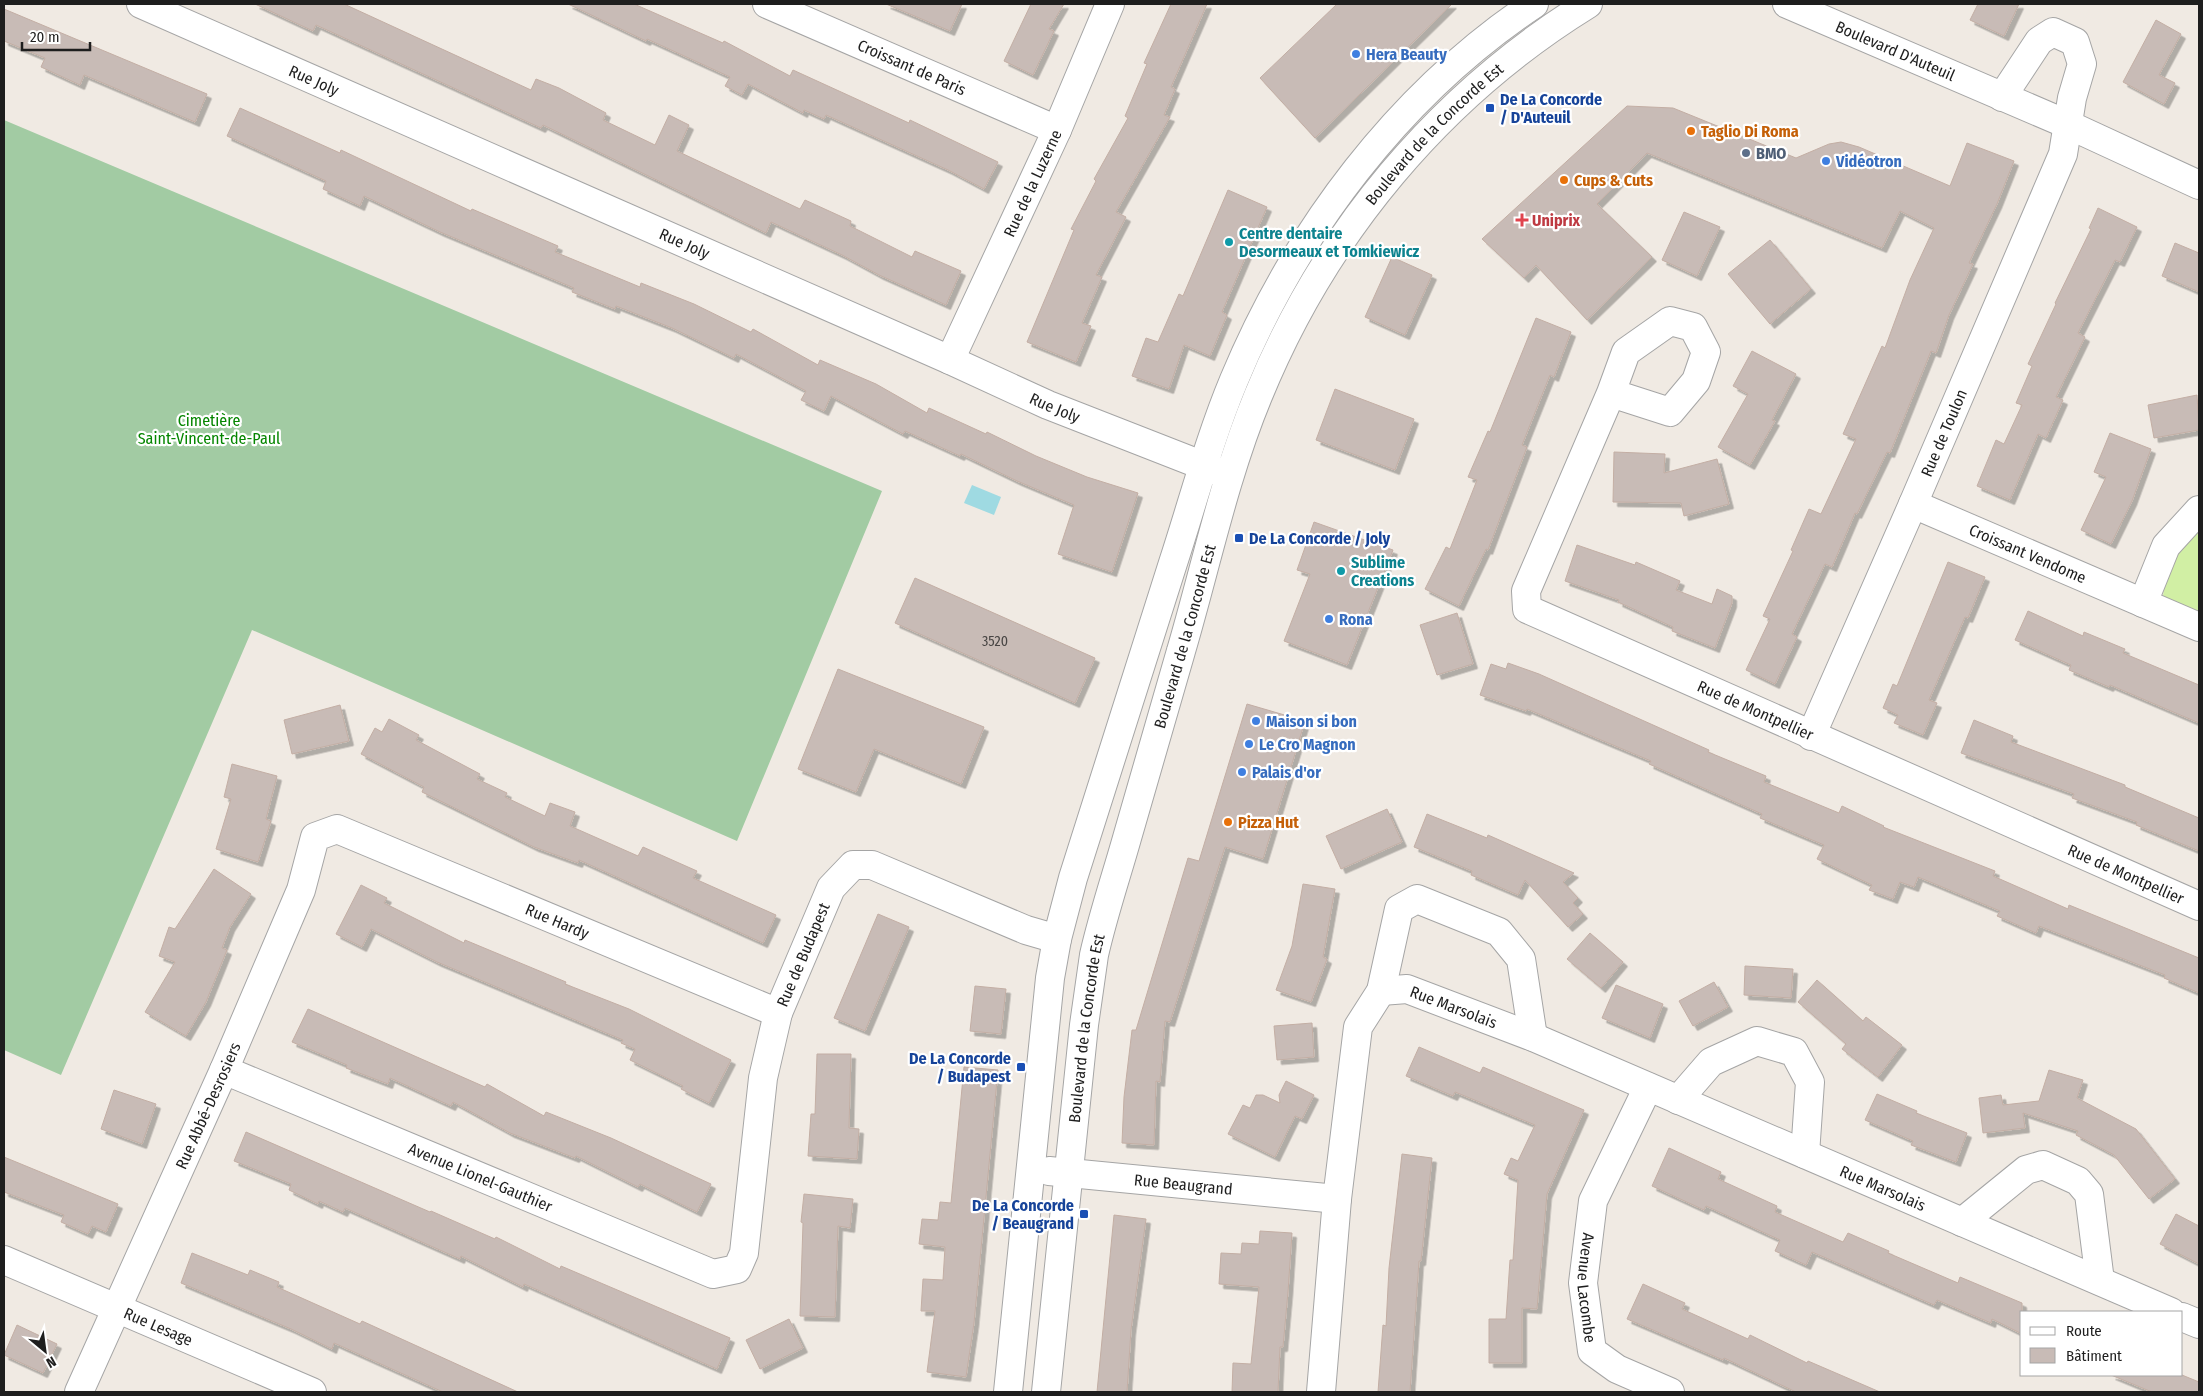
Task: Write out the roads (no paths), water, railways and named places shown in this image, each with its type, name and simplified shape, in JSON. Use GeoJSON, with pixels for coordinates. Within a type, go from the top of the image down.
{"type":"FeatureCollection","features":[{"type":"Feature","properties":{"kind":"street","name":"Rue Joly"},"geometry":{"type":"LineString","coordinates":[[141,4],[950,360],[1048,405],[1231,476]]}},
{"type":"Feature","properties":{"kind":"street","name":"Croissant de Paris"},"geometry":{"type":"LineString","coordinates":[[767,4],[1057,130]]}},
{"type":"Feature","properties":{"kind":"street","name":"Rue de la Luzerne"},"geometry":{"type":"LineString","coordinates":[[950,360],[1057,130],[1110,4]]}},
{"type":"Feature","properties":{"kind":"street","name":"Boulevard de la Concorde Est"},"geometry":{"type":"LineString","coordinates":[[1008,1392],[1050,978],[1056,939],[1073,878],[1221,412],[1249,346],[1286,273],[1314,227],[1359,166],[1412,107],[1462,60],[1506,14],[1534,4]]}},
{"type":"Feature","properties":{"kind":"street","name":"Boulevard de la Concorde Est"},"geometry":{"type":"LineString","coordinates":[[1046,1392],[1087,998],[1096,946],[1231,476],[1252,412],[1274,359],[1317,278],[1367,203],[1416,146],[1471,91],[1523,47],[1588,4]]}},
{"type":"Feature","properties":{"kind":"street","name":"Boulevard D'Auteuil"},"geometry":{"type":"LineString","coordinates":[[1787,4],[1820,11],[2002,97],[2069,125],[2199,185]]}},
{"type":"Feature","properties":{"kind":"street"},"geometry":{"type":"LineString","coordinates":[[2002,97],[2039,41],[2053,32],[2075,42],[2082,64],[2072,98],[2069,125]]}},
{"type":"Feature","properties":{"kind":"street","name":"Rue de Toulon"},"geometry":{"type":"LineString","coordinates":[[1811,736],[1913,504],[2062,154],[2069,125]]}},
{"type":"Feature","properties":{"kind":"street","name":"Rue de Montpellier"},"geometry":{"type":"LineString","coordinates":[[1611,393],[1526,591],[1527,609],[2199,906]]}},
{"type":"Feature","properties":{"kind":"street","name":"Croissant Vendome"},"geometry":{"type":"LineString","coordinates":[[1913,504],[2199,627]]}},
{"type":"Feature","properties":{"kind":"street"},"geometry":{"type":"LineString","coordinates":[[2143,603],[2166,546],[2199,510]]}},
{"type":"Feature","properties":{"kind":"street","name":"Rue Hardy"},"geometry":{"type":"LineString","coordinates":[[337,829],[778,1013]]}},
{"type":"Feature","properties":{"kind":"street","name":"Rue Abbé-Desrosiers"},"geometry":{"type":"LineString","coordinates":[[79,1392],[115,1308],[224,1070],[301,890],[315,837],[337,829]]}},
{"type":"Feature","properties":{"kind":"street","name":"Rue de Budapest"},"geometry":{"type":"LineString","coordinates":[[737,1269],[744,1253],[763,1078],[778,1013],[831,888],[853,865],[872,864],[1026,930],[1056,939]]}},
{"type":"Feature","properties":{"kind":"street"},"geometry":{"type":"LineString","coordinates":[[1321,1392],[1337,1199],[1358,1027],[1381,991],[1399,909],[1417,899],[1499,932],[1521,959],[1533,1037]]}},
{"type":"Feature","properties":{"kind":"street","name":"Rue Marsolais"},"geometry":{"type":"LineString","coordinates":[[1381,991],[1407,989],[1533,1037],[2169,1311]]}},
{"type":"Feature","properties":{"kind":"street"},"geometry":{"type":"LineString","coordinates":[[1678,1100],[1710,1062],[1757,1041],[1794,1052],[1810,1082],[1805,1154]]}},
{"type":"Feature","properties":{"kind":"street","name":"Avenue Lionel-Gauthier"},"geometry":{"type":"LineString","coordinates":[[224,1070],[713,1274],[737,1269]]}},
{"type":"Feature","properties":{"kind":"street","name":"Avenue Lacombe"},"geometry":{"type":"LineString","coordinates":[[1648,1087],[1593,1201],[1583,1283],[1592,1351],[1617,1369],[1670,1392]]}},
{"type":"Feature","properties":{"kind":"street"},"geometry":{"type":"LineString","coordinates":[[1962,1222],[2026,1170],[2043,1165],[2078,1181],[2089,1194],[2100,1282]]}},
{"type":"Feature","properties":{"kind":"street","name":"Rue Beaugrand"},"geometry":{"type":"LineString","coordinates":[[1031,1169],[1337,1199]]}},
{"type":"Feature","properties":{"kind":"street","name":"Rue Lesage"},"geometry":{"type":"LineString","coordinates":[[4,1260],[312,1392]]}},
{"type":"Feature","properties":{"kind":"street"},"geometry":{"type":"LineString","coordinates":[[2183,1317],[2199,1324]]}},
{"type":"Feature","properties":{"kind":"water"},"geometry":{"type":"Polygon","coordinates":[[[972,485],[1001,497],[994,515],[964,503],[972,485]]]}},
{"type":"Feature","properties":{"kind":"place","name":"Hera Beauty"},"geometry":{"type":"Point","coordinates":[1356,54]}},
{"type":"Feature","properties":{"kind":"place","name":"De La Concorde / D'Auteuil"},"geometry":{"type":"Point","coordinates":[1490,108]}},
{"type":"Feature","properties":{"kind":"place","name":"Taglio Di Roma"},"geometry":{"type":"Point","coordinates":[1691,131]}},
{"type":"Feature","properties":{"kind":"place","name":"BMO"},"geometry":{"type":"Point","coordinates":[1746,153]}},
{"type":"Feature","properties":{"kind":"place","name":"Vidéotron"},"geometry":{"type":"Point","coordinates":[1826,161]}},
{"type":"Feature","properties":{"kind":"place","name":"Cups & Cuts"},"geometry":{"type":"Point","coordinates":[1564,180]}},
{"type":"Feature","properties":{"kind":"place","name":"Uniprix"},"geometry":{"type":"Point","coordinates":[1522,220]}},
{"type":"Feature","properties":{"kind":"place","name":"Centre dentaire Desormeaux et Tomkiewicz"},"geometry":{"type":"Point","coordinates":[1229,242]}},
{"type":"Feature","properties":{"kind":"place","name":"De La Concorde / Joly"},"geometry":{"type":"Point","coordinates":[1239,538]}},
{"type":"Feature","properties":{"kind":"place","name":"Sublime Creations"},"geometry":{"type":"Point","coordinates":[1341,571]}},
{"type":"Feature","properties":{"kind":"place","name":"Rona"},"geometry":{"type":"Point","coordinates":[1329,619]}},
{"type":"Feature","properties":{"kind":"place","name":"Maison si bon"},"geometry":{"type":"Point","coordinates":[1256,721]}},
{"type":"Feature","properties":{"kind":"place","name":"Le Cro Magnon"},"geometry":{"type":"Point","coordinates":[1249,744]}},
{"type":"Feature","properties":{"kind":"place","name":"Palais d'or"},"geometry":{"type":"Point","coordinates":[1242,772]}},
{"type":"Feature","properties":{"kind":"place","name":"Pizza Hut"},"geometry":{"type":"Point","coordinates":[1228,822]}},
{"type":"Feature","properties":{"kind":"place","name":"De La Concorde / Budapest"},"geometry":{"type":"Point","coordinates":[1021,1067]}},
{"type":"Feature","properties":{"kind":"place","name":"De La Concorde / Beaugrand"},"geometry":{"type":"Point","coordinates":[1084,1214]}},
{"type":"Feature","properties":{"kind":"park label","name":"Cimetière Saint-Vincent-de-Paul"},"geometry":{"type":"Point","coordinates":[209,429]}}]}
